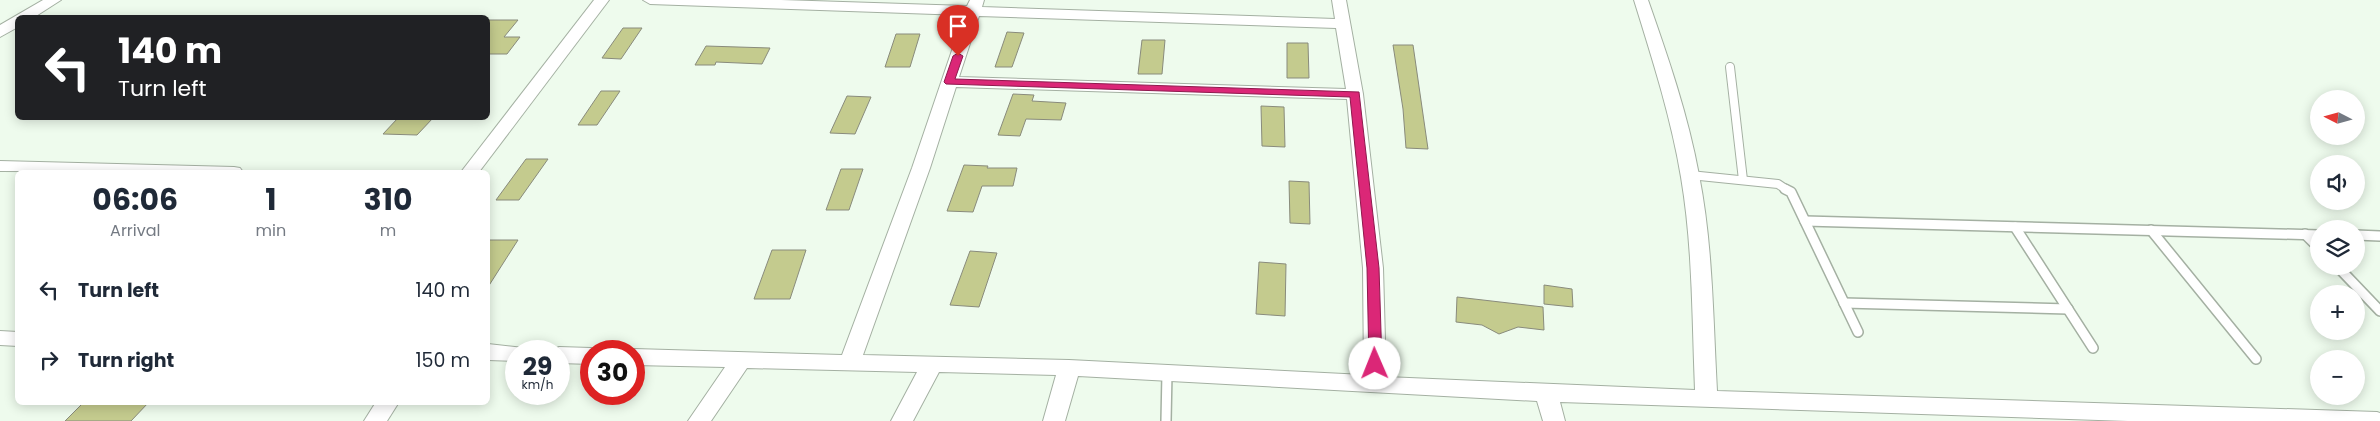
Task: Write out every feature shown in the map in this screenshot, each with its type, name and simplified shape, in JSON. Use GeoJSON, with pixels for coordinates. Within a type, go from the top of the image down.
{"type":"FeatureCollection","features":[{"type":"Feature","properties":{"kind":"street"},"geometry":{"type":"LineString","coordinates":[[26,15],[54,0]]}},
{"type":"Feature","properties":{"kind":"street"},"geometry":{"type":"LineString","coordinates":[[472,170],[602,0]]}},
{"type":"Feature","properties":{"kind":"street"},"geometry":{"type":"LineString","coordinates":[[650,0],[976,5],[1343,24]]}},
{"type":"Feature","properties":{"kind":"street"},"geometry":{"type":"LineString","coordinates":[[1340,0],[1355,94],[1373,268],[1375,384]]}},
{"type":"Feature","properties":{"kind":"street"},"geometry":{"type":"LineString","coordinates":[[1641,0],[1663,67],[1690,175],[1698,235],[1706,398]]}},
{"type":"Feature","properties":{"kind":"street"},"geometry":{"type":"LineString","coordinates":[[849,364],[921,168],[976,5]]}},
{"type":"Feature","properties":{"kind":"street"},"geometry":{"type":"LineString","coordinates":[[0,32],[15,22]]}},
{"type":"Feature","properties":{"kind":"street"},"geometry":{"type":"LineString","coordinates":[[949,82],[1355,94]]}},
{"type":"Feature","properties":{"kind":"street"},"geometry":{"type":"LineString","coordinates":[[0,166],[156,170]]}},
{"type":"Feature","properties":{"kind":"street"},"geometry":{"type":"LineString","coordinates":[[0,338],[15,339]]}},
{"type":"Feature","properties":{"kind":"street"},"geometry":{"type":"LineString","coordinates":[[490,352],[505,353]]}},
{"type":"Feature","properties":{"kind":"street"},"geometry":{"type":"LineString","coordinates":[[645,357],[849,364],[1069,368],[1546,393],[1706,398],[2067,416],[2377,421]]}},
{"type":"Feature","properties":{"kind":"street"},"geometry":{"type":"LineString","coordinates":[[699,421],[742,360]]}},
{"type":"Feature","properties":{"kind":"street"},"geometry":{"type":"LineString","coordinates":[[902,421],[932,365]]}},
{"type":"Feature","properties":{"kind":"street"},"geometry":{"type":"LineString","coordinates":[[1054,421],[1069,368]]}},
{"type":"Feature","properties":{"kind":"street"},"geometry":{"type":"LineString","coordinates":[[1546,393],[1554,421]]}},
{"type":"Feature","properties":{"kind":"street"},"geometry":{"type":"LineString","coordinates":[[374,421],[386,405]]}},
{"type":"Feature","properties":{"kind":"lane"},"geometry":{"type":"LineString","coordinates":[[1730,67],[1744,180]]}},
{"type":"Feature","properties":{"kind":"lane"},"geometry":{"type":"LineString","coordinates":[[1690,175],[1778,184],[1791,192],[1858,332]]}},
{"type":"Feature","properties":{"kind":"lane"},"geometry":{"type":"LineString","coordinates":[[1805,221],[2310,234]]}},
{"type":"Feature","properties":{"kind":"lane"},"geometry":{"type":"LineString","coordinates":[[2014,227],[2093,348]]}},
{"type":"Feature","properties":{"kind":"lane"},"geometry":{"type":"LineString","coordinates":[[2151,230],[2256,359]]}},
{"type":"Feature","properties":{"kind":"lane"},"geometry":{"type":"LineString","coordinates":[[2305,234],[2310,239]]}},
{"type":"Feature","properties":{"kind":"lane"},"geometry":{"type":"LineString","coordinates":[[2365,236],[2380,236]]}},
{"type":"Feature","properties":{"kind":"lane"},"geometry":{"type":"LineString","coordinates":[[2345,275],[2380,311]]}},
{"type":"Feature","properties":{"kind":"lane"},"geometry":{"type":"LineString","coordinates":[[1844,303],[2068,309]]}},
{"type":"Feature","properties":{"kind":"lane"},"geometry":{"type":"LineString","coordinates":[[1166,421],[1167,373]]}},
{"type":"Feature","properties":{"kind":"building"},"geometry":{"type":"Polygon","coordinates":[[[490,20],[518,20],[504,37],[520,37],[507,54],[490,54],[490,20]]]}},
{"type":"Feature","properties":{"kind":"building"},"geometry":{"type":"Polygon","coordinates":[[[623,28],[642,28],[621,59],[602,58],[623,28]]]}},
{"type":"Feature","properties":{"kind":"building"},"geometry":{"type":"Polygon","coordinates":[[[1007,32],[1024,33],[1012,67],[995,67],[1007,32]]]}},
{"type":"Feature","properties":{"kind":"building"},"geometry":{"type":"Polygon","coordinates":[[[896,34],[920,34],[910,67],[885,67],[896,34]]]}},
{"type":"Feature","properties":{"kind":"building"},"geometry":{"type":"Polygon","coordinates":[[[1142,40],[1165,40],[1162,74],[1138,74],[1142,40]]]}},
{"type":"Feature","properties":{"kind":"building"},"geometry":{"type":"Polygon","coordinates":[[[1287,43],[1308,43],[1309,78],[1287,78],[1287,43]]]}},
{"type":"Feature","properties":{"kind":"building"},"geometry":{"type":"Polygon","coordinates":[[[1393,45],[1413,45],[1428,149],[1406,148],[1403,109],[1393,45]]]}},
{"type":"Feature","properties":{"kind":"building"},"geometry":{"type":"Polygon","coordinates":[[[706,46],[770,48],[762,64],[716,62],[715,65],[695,65],[706,46]]]}},
{"type":"Feature","properties":{"kind":"building"},"geometry":{"type":"Polygon","coordinates":[[[601,91],[620,91],[597,125],[578,125],[601,91]]]}},
{"type":"Feature","properties":{"kind":"building"},"geometry":{"type":"Polygon","coordinates":[[[1013,94],[1034,95],[1032,101],[1066,103],[1061,120],[1026,119],[1020,136],[998,135],[1013,94]]]}},
{"type":"Feature","properties":{"kind":"building"},"geometry":{"type":"Polygon","coordinates":[[[847,96],[871,97],[855,134],[830,133],[847,96]]]}},
{"type":"Feature","properties":{"kind":"building"},"geometry":{"type":"Polygon","coordinates":[[[1261,106],[1284,107],[1285,147],[1262,146],[1261,106]]]}},
{"type":"Feature","properties":{"kind":"building"},"geometry":{"type":"Polygon","coordinates":[[[396,120],[431,120],[417,135],[383,134],[396,120]]]}},
{"type":"Feature","properties":{"kind":"building"},"geometry":{"type":"Polygon","coordinates":[[[526,159],[548,159],[519,200],[496,200],[526,159]]]}},
{"type":"Feature","properties":{"kind":"building"},"geometry":{"type":"Polygon","coordinates":[[[964,165],[988,166],[987,168],[1017,168],[1013,186],[982,186],[973,212],[947,211],[964,165]]]}},
{"type":"Feature","properties":{"kind":"building"},"geometry":{"type":"Polygon","coordinates":[[[841,169],[863,169],[849,210],[826,210],[841,169]]]}},
{"type":"Feature","properties":{"kind":"building"},"geometry":{"type":"Polygon","coordinates":[[[1289,181],[1309,182],[1310,224],[1290,223],[1289,181]]]}},
{"type":"Feature","properties":{"kind":"building"},"geometry":{"type":"Polygon","coordinates":[[[490,240],[518,240],[490,284],[490,240]]]}},
{"type":"Feature","properties":{"kind":"building"},"geometry":{"type":"Polygon","coordinates":[[[772,250],[806,250],[790,299],[754,299],[772,250]]]}},
{"type":"Feature","properties":{"kind":"building"},"geometry":{"type":"Polygon","coordinates":[[[970,251],[997,253],[979,307],[950,305],[970,251]]]}},
{"type":"Feature","properties":{"kind":"building"},"geometry":{"type":"Polygon","coordinates":[[[1259,262],[1286,264],[1285,316],[1256,314],[1259,262]]]}},
{"type":"Feature","properties":{"kind":"building"},"geometry":{"type":"Polygon","coordinates":[[[1544,285],[1572,289],[1573,307],[1544,304],[1544,285]]]}},
{"type":"Feature","properties":{"kind":"building"},"geometry":{"type":"Polygon","coordinates":[[[1457,297],[1543,307],[1544,330],[1518,327],[1499,334],[1482,325],[1456,322],[1457,297]]]}},
{"type":"Feature","properties":{"kind":"building"},"geometry":{"type":"Polygon","coordinates":[[[81,405],[146,405],[131,421],[65,421],[81,405]]]}},
{"type":"Feature","properties":{"kind":"route"},"geometry":{"type":"LineString","coordinates":[[958,56],[949,82],[1355,94],[1373,268],[1375,364]]}}]}
